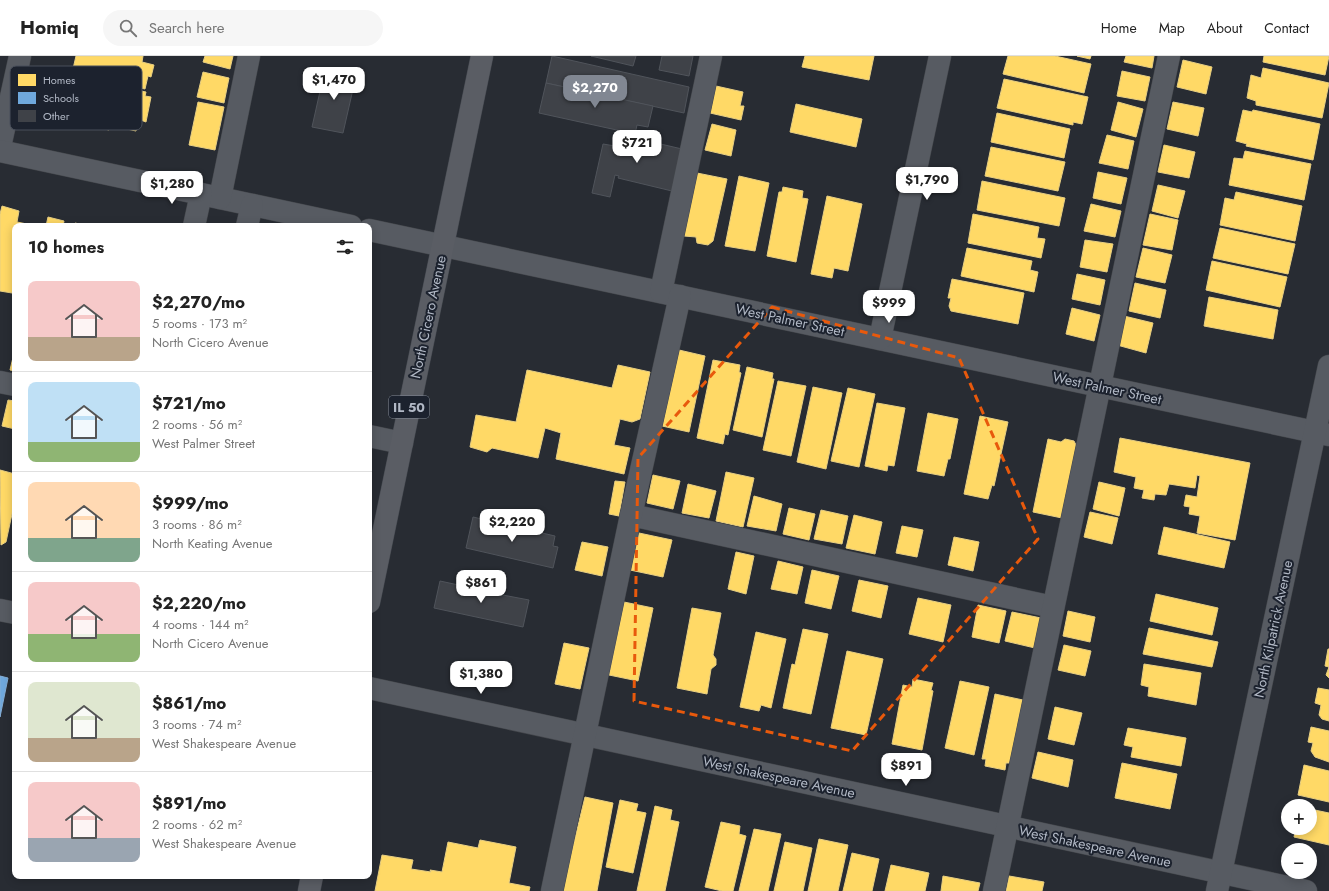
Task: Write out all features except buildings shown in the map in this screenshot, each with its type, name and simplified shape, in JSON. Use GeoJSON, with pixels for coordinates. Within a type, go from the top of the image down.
{"type":"FeatureCollection","features":[{"type":"Feature","properties":{"kind":"main road","name":"North Cicero Avenue"},"geometry":{"type":"LineString","coordinates":[[372,588],[482,56]]}},
{"type":"Feature","properties":{"kind":"main road"},"geometry":{"type":"LineString","coordinates":[[309,891],[311,879]]}},
{"type":"Feature","properties":{"kind":"street"},"geometry":{"type":"LineString","coordinates":[[18,66],[20,56]]}},
{"type":"Feature","properties":{"kind":"street"},"geometry":{"type":"LineString","coordinates":[[196,223],[211,196],[248,56]]}},
{"type":"Feature","properties":{"kind":"street"},"geometry":{"type":"LineString","coordinates":[[552,891],[631,515],[711,56]]}},
{"type":"Feature","properties":{"kind":"street"},"geometry":{"type":"LineString","coordinates":[[880,339],[940,56]]}},
{"type":"Feature","properties":{"kind":"street"},"geometry":{"type":"LineString","coordinates":[[994,891],[1169,56]]}},
{"type":"Feature","properties":{"kind":"street"},"geometry":{"type":"LineString","coordinates":[[0,147],[10,102]]}},
{"type":"Feature","properties":{"kind":"street"},"geometry":{"type":"LineString","coordinates":[[0,151],[337,223]]}},
{"type":"Feature","properties":{"kind":"street"},"geometry":{"type":"LineString","coordinates":[[248,223],[252,205]]}},
{"type":"Feature","properties":{"kind":"street","name":"West Palmer Street"},"geometry":{"type":"LineString","coordinates":[[372,231],[1322,434]]}},
{"type":"Feature","properties":{"kind":"street","name":"North Kilpatrick Avenue"},"geometry":{"type":"LineString","coordinates":[[1218,882],[1322,434],[1329,366]]}},
{"type":"Feature","properties":{"kind":"street"},"geometry":{"type":"LineString","coordinates":[[0,382],[12,384]]}},
{"type":"Feature","properties":{"kind":"street"},"geometry":{"type":"LineString","coordinates":[[372,437],[402,443]]}},
{"type":"Feature","properties":{"kind":"street"},"geometry":{"type":"LineString","coordinates":[[631,515],[1054,606]]}},
{"type":"Feature","properties":{"kind":"street"},"geometry":{"type":"LineString","coordinates":[[0,610],[12,612]]}},
{"type":"Feature","properties":{"kind":"street","name":"West Shakespeare Avenue"},"geometry":{"type":"LineString","coordinates":[[372,689],[1007,826],[1218,882],[1306,891]]}},
{"type":"Feature","properties":{"kind":"highlighted area"},"geometry":{"type":"Polygon","coordinates":[[[772,307],[959,358],[1038,539],[852,751],[634,701],[638,458],[772,307]]]}}]}
